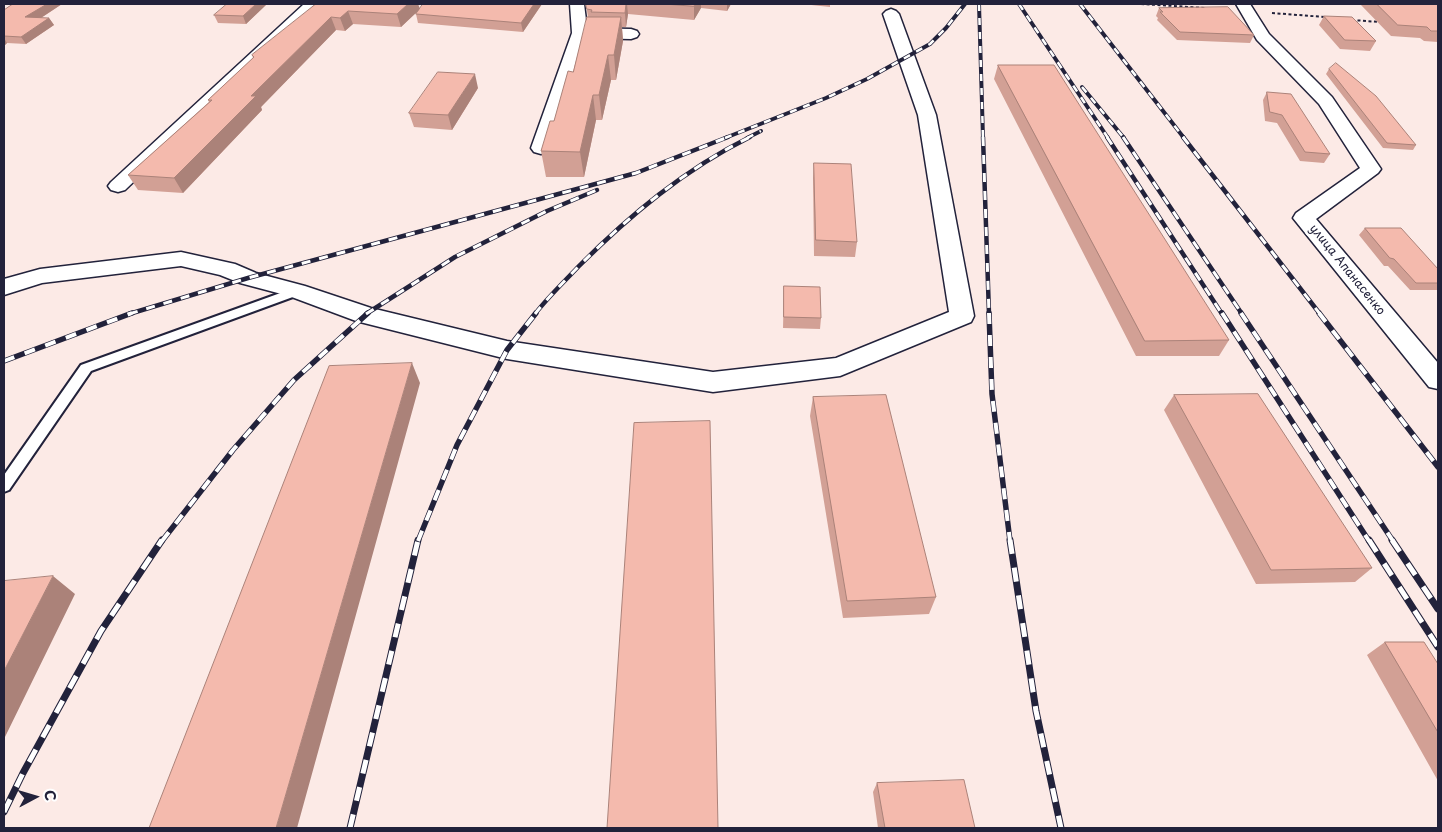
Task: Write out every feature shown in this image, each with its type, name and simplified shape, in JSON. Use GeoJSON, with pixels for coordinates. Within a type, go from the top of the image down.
{"type":"FeatureCollection","features":[{"type":"Feature","properties":{"kind":"street"},"geometry":{"type":"LineString","coordinates":[[118,186],[312,4]]}},
{"type":"Feature","properties":{"kind":"street"},"geometry":{"type":"LineString","coordinates":[[541,148],[580,33],[577,4]]}},
{"type":"Feature","properties":{"kind":"street","name":"улица Апанасенко"},"geometry":{"type":"LineString","coordinates":[[1245,7],[1263,37],[1326,101],[1371,168],[1304,218],[1438,380]]}},
{"type":"Feature","properties":{"kind":"street"},"geometry":{"type":"LineString","coordinates":[[4,287],[40,276],[181,259],[227,269],[248,278],[296,291],[364,315],[507,350],[713,382],[840,367],[962,316],[927,114],[891,14]]}},
{"type":"Feature","properties":{"kind":"street"},"geometry":{"type":"LineString","coordinates":[[580,33],[632,34]]}},
{"type":"Feature","properties":{"kind":"lane"},"geometry":{"type":"LineString","coordinates":[[4,486],[86,368],[296,291]]}},
{"type":"Feature","properties":{"kind":"path"},"geometry":{"type":"LineString","coordinates":[[1141,4],[1208,8]]}},
{"type":"Feature","properties":{"kind":"path"},"geometry":{"type":"LineString","coordinates":[[1245,7],[1331,18]]}},
{"type":"Feature","properties":{"kind":"path"},"geometry":{"type":"LineString","coordinates":[[1350,20],[1380,22]]}},
{"type":"Feature","properties":{"kind":"building"},"geometry":{"type":"Polygon","coordinates":[[[13,4],[47,4],[25,17],[49,18],[21,37],[4,36],[4,9],[13,4]]]}},
{"type":"Feature","properties":{"kind":"building"},"geometry":{"type":"Polygon","coordinates":[[[227,4],[256,4],[243,16],[214,15],[227,4]]]}},
{"type":"Feature","properties":{"kind":"building"},"geometry":{"type":"Polygon","coordinates":[[[316,4],[408,4],[397,14],[348,11],[340,18],[331,17],[251,96],[256,96],[174,178],[128,175],[212,100],[208,100],[254,57],[252,55],[316,4]]]}},
{"type":"Feature","properties":{"kind":"building"},"geometry":{"type":"Polygon","coordinates":[[[423,4],[534,4],[521,23],[416,14],[423,4]]]}},
{"type":"Feature","properties":{"kind":"building"},"geometry":{"type":"Polygon","coordinates":[[[586,4],[626,4],[625,13],[591,12],[592,10],[587,9],[586,4]]]}},
{"type":"Feature","properties":{"kind":"building"},"geometry":{"type":"Polygon","coordinates":[[[665,4],[695,4],[694,6],[665,4]]]}},
{"type":"Feature","properties":{"kind":"building"},"geometry":{"type":"Polygon","coordinates":[[[1377,4],[1438,4],[1438,31],[1431,31],[1427,27],[1398,25],[1377,4]]]}},
{"type":"Feature","properties":{"kind":"building"},"geometry":{"type":"Polygon","coordinates":[[[1228,7],[1254,35],[1180,32],[1160,12],[1163,12],[1159,8],[1228,7]]]}},
{"type":"Feature","properties":{"kind":"building"},"geometry":{"type":"Polygon","coordinates":[[[1324,16],[1352,17],[1376,41],[1345,40],[1324,16]]]}},
{"type":"Feature","properties":{"kind":"building"},"geometry":{"type":"Polygon","coordinates":[[[587,17],[621,17],[614,55],[608,55],[599,95],[593,95],[580,152],[541,151],[550,121],[554,121],[568,71],[573,72],[587,17]]]}},
{"type":"Feature","properties":{"kind":"building"},"geometry":{"type":"Polygon","coordinates":[[[1336,63],[1376,96],[1416,145],[1387,143],[1329,69],[1336,63]]]}},
{"type":"Feature","properties":{"kind":"building"},"geometry":{"type":"Polygon","coordinates":[[[998,65],[1054,65],[1229,340],[1145,341],[998,65]]]}},
{"type":"Feature","properties":{"kind":"building"},"geometry":{"type":"Polygon","coordinates":[[[438,72],[475,74],[448,115],[409,113],[438,72]]]}},
{"type":"Feature","properties":{"kind":"building"},"geometry":{"type":"Polygon","coordinates":[[[1267,92],[1291,94],[1330,154],[1305,152],[1282,115],[1270,112],[1267,92]]]}},
{"type":"Feature","properties":{"kind":"building"},"geometry":{"type":"Polygon","coordinates":[[[814,163],[851,164],[857,242],[816,240],[814,163]]]}},
{"type":"Feature","properties":{"kind":"building"},"geometry":{"type":"Polygon","coordinates":[[[1365,228],[1401,228],[1438,269],[1438,283],[1416,283],[1394,259],[1390,258],[1365,228]]]}},
{"type":"Feature","properties":{"kind":"building"},"geometry":{"type":"Polygon","coordinates":[[[784,286],[820,287],[821,318],[784,317],[784,286]]]}},
{"type":"Feature","properties":{"kind":"building"},"geometry":{"type":"Polygon","coordinates":[[[412,363],[276,828],[149,828],[329,366],[412,363]]]}},
{"type":"Feature","properties":{"kind":"building"},"geometry":{"type":"Polygon","coordinates":[[[1258,394],[1372,568],[1271,570],[1174,395],[1258,394]]]}},
{"type":"Feature","properties":{"kind":"building"},"geometry":{"type":"Polygon","coordinates":[[[886,395],[936,597],[847,601],[813,397],[886,395]]]}},
{"type":"Feature","properties":{"kind":"building"},"geometry":{"type":"Polygon","coordinates":[[[710,421],[718,828],[607,828],[634,423],[710,421]]]}},
{"type":"Feature","properties":{"kind":"building"},"geometry":{"type":"Polygon","coordinates":[[[53,576],[4,671],[4,581],[53,576]]]}},
{"type":"Feature","properties":{"kind":"building"},"geometry":{"type":"Polygon","coordinates":[[[1385,642],[1424,642],[1438,664],[1438,732],[1385,642]]]}},
{"type":"Feature","properties":{"kind":"building"},"geometry":{"type":"Polygon","coordinates":[[[964,780],[975,828],[885,828],[877,783],[964,780]]]}},
{"type":"Feature","properties":{"kind":"railway"},"geometry":{"type":"LineString","coordinates":[[725,138],[826,98],[867,79],[930,44],[946,28],[965,4]]}},
{"type":"Feature","properties":{"kind":"railway"},"geometry":{"type":"LineString","coordinates":[[979,4],[983,138]]}},
{"type":"Feature","properties":{"kind":"railway"},"geometry":{"type":"LineString","coordinates":[[1019,4],[1108,138]]}},
{"type":"Feature","properties":{"kind":"railway"},"geometry":{"type":"LineString","coordinates":[[1080,4],[1184,138]]}},
{"type":"Feature","properties":{"kind":"railway"},"geometry":{"type":"LineString","coordinates":[[1082,87],[1124,138]]}},
{"type":"Feature","properties":{"kind":"railway"},"geometry":{"type":"LineString","coordinates":[[747,138],[761,131]]}},
{"type":"Feature","properties":{"kind":"railway"},"geometry":{"type":"LineString","coordinates":[[131,313],[248,278],[636,173],[728,137]]}},
{"type":"Feature","properties":{"kind":"railway"},"geometry":{"type":"LineString","coordinates":[[535,314],[579,266],[638,211],[703,163],[750,137]]}},
{"type":"Feature","properties":{"kind":"railway"},"geometry":{"type":"LineString","coordinates":[[983,137],[989,314]]}},
{"type":"Feature","properties":{"kind":"railway"},"geometry":{"type":"LineString","coordinates":[[1107,137],[1222,314]]}},
{"type":"Feature","properties":{"kind":"railway"},"geometry":{"type":"LineString","coordinates":[[1123,137],[1242,314]]}},
{"type":"Feature","properties":{"kind":"railway"},"geometry":{"type":"LineString","coordinates":[[1183,137],[1320,314]]}},
{"type":"Feature","properties":{"kind":"railway"},"geometry":{"type":"LineString","coordinates":[[366,314],[455,257],[547,211],[597,190]]}},
{"type":"Feature","properties":{"kind":"railway"},"geometry":{"type":"LineString","coordinates":[[4,361],[131,313]]}},
{"type":"Feature","properties":{"kind":"railway"},"geometry":{"type":"LineString","coordinates":[[162,541],[233,450],[294,380],[368,313]]}},
{"type":"Feature","properties":{"kind":"railway"},"geometry":{"type":"LineString","coordinates":[[418,541],[457,445],[507,350],[536,313]]}},
{"type":"Feature","properties":{"kind":"railway"},"geometry":{"type":"LineString","coordinates":[[989,313],[992,394],[1010,541]]}},
{"type":"Feature","properties":{"kind":"railway"},"geometry":{"type":"LineString","coordinates":[[1222,313],[1369,541]]}},
{"type":"Feature","properties":{"kind":"railway"},"geometry":{"type":"LineString","coordinates":[[1241,313],[1393,541]]}},
{"type":"Feature","properties":{"kind":"railway"},"geometry":{"type":"LineString","coordinates":[[1319,313],[1438,467]]}},
{"type":"Feature","properties":{"kind":"railway"},"geometry":{"type":"LineString","coordinates":[[4,812],[23,773],[101,631],[162,540]]}},
{"type":"Feature","properties":{"kind":"railway"},"geometry":{"type":"LineString","coordinates":[[350,828],[418,540]]}},
{"type":"Feature","properties":{"kind":"railway"},"geometry":{"type":"LineString","coordinates":[[1010,540],[1036,711],[1061,828]]}},
{"type":"Feature","properties":{"kind":"railway"},"geometry":{"type":"LineString","coordinates":[[1369,540],[1438,647]]}},
{"type":"Feature","properties":{"kind":"railway"},"geometry":{"type":"LineString","coordinates":[[1392,540],[1438,609]]}}]}
